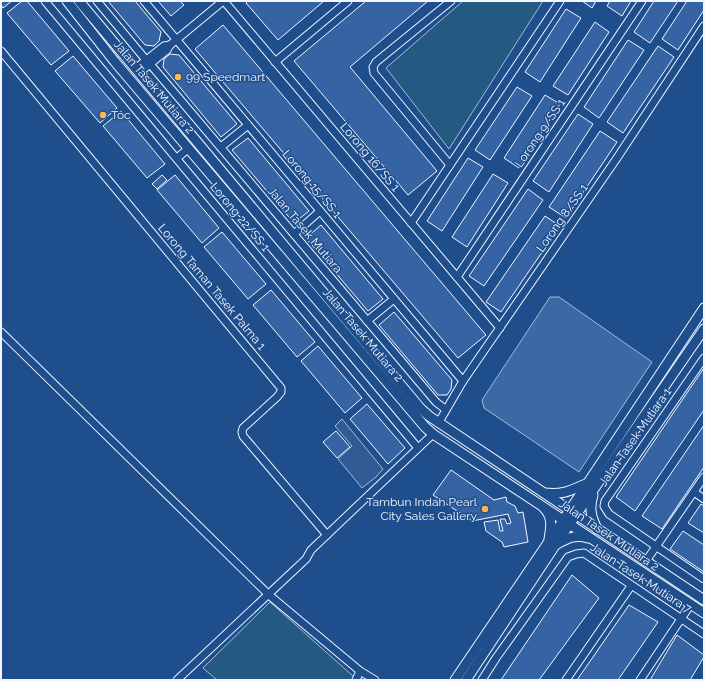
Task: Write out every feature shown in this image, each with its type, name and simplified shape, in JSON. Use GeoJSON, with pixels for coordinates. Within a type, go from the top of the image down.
{"type":"FeatureCollection","features":[{"type":"Feature","properties":{"kind":"street","name":"Lorong 22/SS 1"},"geometry":{"type":"LineString","coordinates":[[45,1],[418,448]]}},
{"type":"Feature","properties":{"kind":"street","name":"Jalan Tasek Mutiara 2"},"geometry":{"type":"LineString","coordinates":[[67,1],[143,94],[433,434],[596,540],[704,613]]}},
{"type":"Feature","properties":{"kind":"street","name":"Jalan Tasek Mutiara 2"},"geometry":{"type":"LineString","coordinates":[[79,1],[136,71],[421,409],[704,600]]}},
{"type":"Feature","properties":{"kind":"street","name":"Jalan Tasek Mutiara"},"geometry":{"type":"LineString","coordinates":[[97,1],[436,402],[445,409]]}},
{"type":"Feature","properties":{"kind":"street","name":"Lorong 15/SS 1"},"geometry":{"type":"LineString","coordinates":[[144,1],[463,381]]}},
{"type":"Feature","properties":{"kind":"street"},"geometry":{"type":"LineString","coordinates":[[136,71],[167,50],[170,45],[224,1]]}},
{"type":"Feature","properties":{"kind":"street","name":"Lorong 16/SS 1"},"geometry":{"type":"LineString","coordinates":[[224,1],[500,328]]}},
{"type":"Feature","properties":{"kind":"street"},"geometry":{"type":"LineString","coordinates":[[275,62],[348,1]]}},
{"type":"Feature","properties":{"kind":"street"},"geometry":{"type":"LineString","coordinates":[[450,1],[376,62],[373,67],[374,73],[450,165]]}},
{"type":"Feature","properties":{"kind":"street"},"geometry":{"type":"LineString","coordinates":[[411,223],[560,1]]}},
{"type":"Feature","properties":{"kind":"street","name":"Lorong 9/SS 1"},"geometry":{"type":"LineString","coordinates":[[457,277],[642,1]]}},
{"type":"Feature","properties":{"kind":"street","name":"Lorong 8/SS 1"},"geometry":{"type":"LineString","coordinates":[[439,422],[445,409],[463,381],[617,158],[704,26]]}},
{"type":"Feature","properties":{"kind":"street","name":"Lorong Taman Tasek Palma 1"},"geometry":{"type":"LineString","coordinates":[[1,51],[281,388],[281,392],[277,397],[243,428],[243,436],[327,535]]}},
{"type":"Feature","properties":{"kind":"street"},"geometry":{"type":"LineString","coordinates":[[116,62],[126,68],[136,71]]}},
{"type":"Feature","properties":{"kind":"street"},"geometry":{"type":"LineString","coordinates":[[136,71],[138,83],[143,94]]}},
{"type":"Feature","properties":{"kind":"street"},"geometry":{"type":"LineString","coordinates":[[221,148],[248,126]]}},
{"type":"Feature","properties":{"kind":"street"},"geometry":{"type":"LineString","coordinates":[[176,158],[189,148]]}},
{"type":"Feature","properties":{"kind":"street"},"geometry":{"type":"LineString","coordinates":[[294,234],[320,211]]}},
{"type":"Feature","properties":{"kind":"street"},"geometry":{"type":"LineString","coordinates":[[368,321],[394,299]]}},
{"type":"Feature","properties":{"kind":"street","name":"Jalan Tasek Mutiara 1"},"geometry":{"type":"LineString","coordinates":[[592,486],[704,308]]}},
{"type":"Feature","properties":{"kind":"street","name":"Jalan Tasek Mutiara 1"},"geometry":{"type":"LineString","coordinates":[[573,513],[704,329]]}},
{"type":"Feature","properties":{"kind":"street"},"geometry":{"type":"LineString","coordinates":[[1,332],[269,595],[360,671],[376,680]]}},
{"type":"Feature","properties":{"kind":"street","name":"Jalan Tasek Mutiara 1"},"geometry":{"type":"LineString","coordinates":[[704,358],[605,501],[604,506],[609,514],[704,579]]}},
{"type":"Feature","properties":{"kind":"street"},"geometry":{"type":"LineString","coordinates":[[177,680],[269,595],[306,559],[311,550],[433,434]]}},
{"type":"Feature","properties":{"kind":"street"},"geometry":{"type":"LineString","coordinates":[[646,561],[704,477]]}},
{"type":"Feature","properties":{"kind":"street"},"geometry":{"type":"LineString","coordinates":[[542,492],[557,494],[592,486],[590,508],[591,516],[597,529]]}},
{"type":"Feature","properties":{"kind":"street"},"geometry":{"type":"LineString","coordinates":[[694,492],[704,499]]}},
{"type":"Feature","properties":{"kind":"street"},"geometry":{"type":"LineString","coordinates":[[466,680],[553,542],[549,513],[538,502]]}},
{"type":"Feature","properties":{"kind":"street"},"geometry":{"type":"LineString","coordinates":[[455,680],[573,513]]}},
{"type":"Feature","properties":{"kind":"street"},"geometry":{"type":"LineString","coordinates":[[553,542],[574,536],[582,536],[596,540]]}},
{"type":"Feature","properties":{"kind":"street","name":"Jalan Tasek Mutiara 7"},"geometry":{"type":"LineString","coordinates":[[482,680],[568,557],[576,554],[584,553],[704,634]]}},
{"type":"Feature","properties":{"kind":"street"},"geometry":{"type":"LineString","coordinates":[[566,680],[631,586]]}},
{"type":"Feature","properties":{"kind":"street"},"geometry":{"type":"LineString","coordinates":[[640,680],[691,604]]}},
{"type":"Feature","properties":{"kind":"street"},"geometry":{"type":"LineString","coordinates":[[356,680],[360,671]]}},
{"type":"Feature","properties":{"kind":"shaded area"},"geometry":{"type":"Polygon","coordinates":[[[463,1],[543,1],[449,149],[386,68],[463,1]]]}},
{"type":"Feature","properties":{"kind":"shaded area"},"geometry":{"type":"Polygon","coordinates":[[[550,297],[559,297],[652,362],[579,472],[484,408],[482,400],[550,297]]]}},
{"type":"Feature","properties":{"kind":"shaded area"},"geometry":{"type":"Polygon","coordinates":[[[342,419],[383,469],[376,477],[362,488],[338,459],[352,446],[335,426],[342,419]]]}},
{"type":"Feature","properties":{"kind":"shaded area"},"geometry":{"type":"Polygon","coordinates":[[[270,602],[354,677],[352,680],[217,680],[203,668],[270,602]]]}},
{"type":"Feature","properties":{"kind":"building"},"geometry":{"type":"Polygon","coordinates":[[[1,1],[12,1],[3,8],[1,1]]]}},
{"type":"Feature","properties":{"kind":"building"},"geometry":{"type":"Polygon","coordinates":[[[22,1],[27,1],[69,51],[51,65],[7,13],[22,1]]]}},
{"type":"Feature","properties":{"kind":"building"},"geometry":{"type":"Polygon","coordinates":[[[108,1],[135,1],[161,32],[159,41],[154,46],[145,45],[108,1]]]}},
{"type":"Feature","properties":{"kind":"building"},"geometry":{"type":"Polygon","coordinates":[[[158,1],[180,1],[184,5],[171,16],[158,1]]]}},
{"type":"Feature","properties":{"kind":"building"},"geometry":{"type":"Polygon","coordinates":[[[248,1],[324,1],[278,40],[246,3],[248,1]]]}},
{"type":"Feature","properties":{"kind":"building"},"geometry":{"type":"Polygon","coordinates":[[[366,1],[428,1],[350,67],[437,171],[408,195],[294,61],[366,1]]]}},
{"type":"Feature","properties":{"kind":"building"},"geometry":{"type":"Polygon","coordinates":[[[582,1],[596,1],[592,8],[582,1]]]}},
{"type":"Feature","properties":{"kind":"building"},"geometry":{"type":"Polygon","coordinates":[[[610,1],[631,1],[622,16],[607,6],[610,1]]]}},
{"type":"Feature","properties":{"kind":"building"},"geometry":{"type":"Polygon","coordinates":[[[654,1],[678,1],[650,43],[634,32],[654,1]]]}},
{"type":"Feature","properties":{"kind":"building"},"geometry":{"type":"Polygon","coordinates":[[[687,1],[704,1],[704,10],[678,50],[662,39],[687,1]]]}},
{"type":"Feature","properties":{"kind":"building"},"geometry":{"type":"Polygon","coordinates":[[[566,9],[581,18],[540,82],[525,72],[566,9]]]}},
{"type":"Feature","properties":{"kind":"building"},"geometry":{"type":"Polygon","coordinates":[[[595,22],[609,32],[568,95],[553,86],[595,22]]]}},
{"type":"Feature","properties":{"kind":"building"},"geometry":{"type":"Polygon","coordinates":[[[223,25],[486,335],[458,358],[195,49],[223,25]]]}},
{"type":"Feature","properties":{"kind":"building"},"geometry":{"type":"Polygon","coordinates":[[[628,40],[644,50],[599,118],[584,107],[628,40]]]}},
{"type":"Feature","properties":{"kind":"building"},"geometry":{"type":"Polygon","coordinates":[[[658,46],[674,57],[623,133],[607,122],[658,46]]]}},
{"type":"Feature","properties":{"kind":"building"},"geometry":{"type":"Polygon","coordinates":[[[170,54],[179,55],[237,124],[221,137],[163,67],[164,59],[170,54]]]}},
{"type":"Feature","properties":{"kind":"building"},"geometry":{"type":"Polygon","coordinates":[[[73,56],[117,108],[100,123],[55,71],[73,56]]]}},
{"type":"Feature","properties":{"kind":"building"},"geometry":{"type":"Polygon","coordinates":[[[517,87],[532,96],[490,160],[475,150],[517,87]]]}},
{"type":"Feature","properties":{"kind":"building"},"geometry":{"type":"Polygon","coordinates":[[[545,95],[560,104],[519,168],[504,158],[545,95]]]}},
{"type":"Feature","properties":{"kind":"building"},"geometry":{"type":"Polygon","coordinates":[[[121,111],[165,164],[147,178],[103,126],[121,111]]]}},
{"type":"Feature","properties":{"kind":"building"},"geometry":{"type":"Polygon","coordinates":[[[578,114],[593,124],[549,192],[533,181],[578,114]]]}},
{"type":"Feature","properties":{"kind":"building"},"geometry":{"type":"Polygon","coordinates":[[[600,131],[617,142],[566,218],[549,207],[600,131]]]}},
{"type":"Feature","properties":{"kind":"building"},"geometry":{"type":"Polygon","coordinates":[[[248,138],[309,211],[294,223],[232,150],[248,138]]]}},
{"type":"Feature","properties":{"kind":"building"},"geometry":{"type":"Polygon","coordinates":[[[468,158],[483,167],[442,231],[427,221],[468,158]]]}},
{"type":"Feature","properties":{"kind":"building"},"geometry":{"type":"Polygon","coordinates":[[[493,174],[508,183],[467,247],[452,237],[493,174]]]}},
{"type":"Feature","properties":{"kind":"building"},"geometry":{"type":"Polygon","coordinates":[[[162,175],[167,180],[157,189],[152,184],[162,175]]]}},
{"type":"Feature","properties":{"kind":"building"},"geometry":{"type":"Polygon","coordinates":[[[175,175],[219,228],[202,243],[157,190],[175,175]]]}},
{"type":"Feature","properties":{"kind":"building"},"geometry":{"type":"Polygon","coordinates":[[[528,189],[543,200],[484,286],[469,276],[528,189]]]}},
{"type":"Feature","properties":{"kind":"building"},"geometry":{"type":"Polygon","coordinates":[[[545,216],[560,226],[501,312],[486,302],[545,216]]]}},
{"type":"Feature","properties":{"kind":"building"},"geometry":{"type":"Polygon","coordinates":[[[321,225],[383,299],[368,311],[306,238],[321,225]]]}},
{"type":"Feature","properties":{"kind":"building"},"geometry":{"type":"Polygon","coordinates":[[[222,232],[266,284],[248,299],[204,247],[222,232]]]}},
{"type":"Feature","properties":{"kind":"building"},"geometry":{"type":"Polygon","coordinates":[[[271,290],[315,342],[297,357],[253,305],[271,290]]]}},
{"type":"Feature","properties":{"kind":"building"},"geometry":{"type":"Polygon","coordinates":[[[394,312],[452,380],[451,389],[447,395],[438,395],[379,325],[394,312]]]}},
{"type":"Feature","properties":{"kind":"building"},"geometry":{"type":"Polygon","coordinates":[[[318,346],[362,398],[345,413],[301,361],[318,346]]]}},
{"type":"Feature","properties":{"kind":"building"},"geometry":{"type":"Polygon","coordinates":[[[704,368],[704,410],[635,511],[616,497],[704,368]]]}},
{"type":"Feature","properties":{"kind":"building"},"geometry":{"type":"Polygon","coordinates":[[[367,404],[405,448],[388,464],[350,419],[367,404]]]}},
{"type":"Feature","properties":{"kind":"building"},"geometry":{"type":"Polygon","coordinates":[[[704,425],[704,467],[662,529],[642,516],[704,425]]]}},
{"type":"Feature","properties":{"kind":"building"},"geometry":{"type":"Polygon","coordinates":[[[336,431],[350,447],[337,458],[323,442],[336,431]]]}},
{"type":"Feature","properties":{"kind":"building","name":"Tambun Indah Pearl City Sales Gallery"},"geometry":{"type":"Polygon","coordinates":[[[451,470],[494,500],[506,497],[507,502],[515,506],[518,513],[523,512],[528,542],[504,547],[502,542],[486,531],[484,522],[498,520],[500,531],[503,531],[500,519],[505,519],[507,524],[511,523],[508,514],[472,521],[433,495],[451,470]]]}},
{"type":"Feature","properties":{"kind":"building"},"geometry":{"type":"Polygon","coordinates":[[[701,504],[704,506],[704,533],[688,523],[701,504]]]}},
{"type":"Feature","properties":{"kind":"building"},"geometry":{"type":"Polygon","coordinates":[[[683,531],[704,545],[704,572],[670,549],[683,531]]]}},
{"type":"Feature","properties":{"kind":"building"},"geometry":{"type":"Polygon","coordinates":[[[572,575],[599,598],[539,680],[501,680],[572,575]]]}},
{"type":"Feature","properties":{"kind":"building"},"geometry":{"type":"Polygon","coordinates":[[[629,605],[658,622],[618,680],[577,680],[629,605]]]}},
{"type":"Feature","properties":{"kind":"building"},"geometry":{"type":"Polygon","coordinates":[[[677,635],[704,655],[704,657],[690,680],[650,680],[677,635]]]}},
{"type":"Feature","properties":{"kind":"place","name":"99 Speedmart"},"geometry":{"type":"Point","coordinates":[178,77]}},
{"type":"Feature","properties":{"kind":"place","name":"Toc"},"geometry":{"type":"Point","coordinates":[103,115]}},
{"type":"Feature","properties":{"kind":"place","name":"Tambun Indah Pearl City Sales Gallery"},"geometry":{"type":"Point","coordinates":[485,509]}}]}
